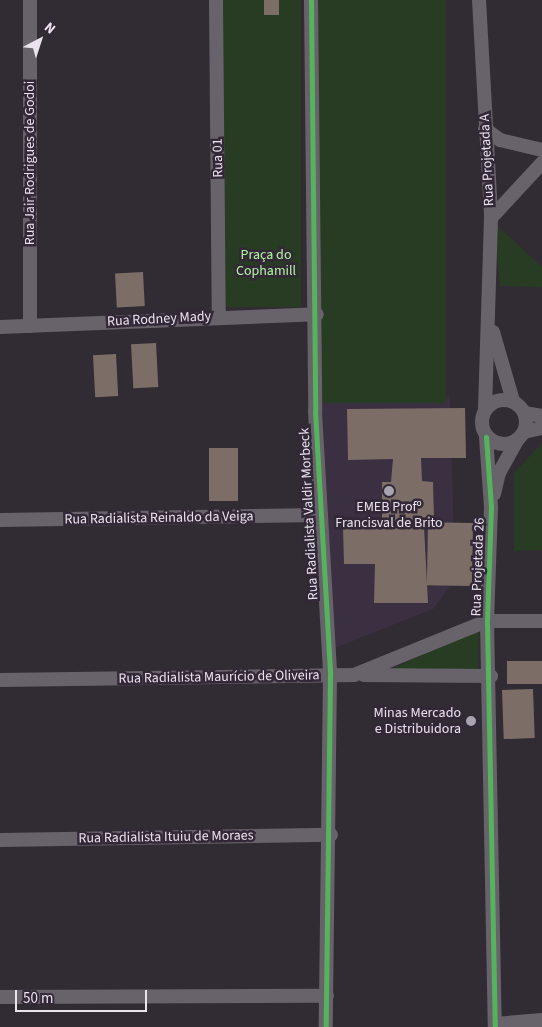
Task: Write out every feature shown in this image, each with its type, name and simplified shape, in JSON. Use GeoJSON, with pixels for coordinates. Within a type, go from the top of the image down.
{"type":"FeatureCollection","features":[{"type":"Feature","properties":{"kind":"street","name":"Rua Jair Rodrigues de Godoi"},"geometry":{"type":"LineString","coordinates":[[30,0],[30,326]]}},
{"type":"Feature","properties":{"kind":"street","name":"Rua 01"},"geometry":{"type":"LineString","coordinates":[[216,0],[220,316]]}},
{"type":"Feature","properties":{"kind":"street","name":"Rua Radialista Valdir Morbeck"},"geometry":{"type":"LineString","coordinates":[[311,0],[318,314],[318,515],[330,675],[331,835],[326,1027]]}},
{"type":"Feature","properties":{"kind":"street","name":"Rua Projetada A"},"geometry":{"type":"LineString","coordinates":[[479,0],[490,218],[490,320],[485,408]]}},
{"type":"Feature","properties":{"kind":"street"},"geometry":{"type":"LineString","coordinates":[[485,129],[517,146],[542,150]]}},
{"type":"Feature","properties":{"kind":"street"},"geometry":{"type":"LineString","coordinates":[[490,218],[542,163]]}},
{"type":"Feature","properties":{"kind":"street","name":"Rua Rodney Mady"},"geometry":{"type":"LineString","coordinates":[[0,327],[220,316],[318,314]]}},
{"type":"Feature","properties":{"kind":"street","name":"Rua Projetada A"},"geometry":{"type":"LineString","coordinates":[[490,320],[513,401]]}},
{"type":"Feature","properties":{"kind":"street"},"geometry":{"type":"LineString","coordinates":[[542,416],[524,413],[513,401],[499,400],[485,408],[481,422],[486,437],[505,445],[542,428]]}},
{"type":"Feature","properties":{"kind":"street"},"geometry":{"type":"LineString","coordinates":[[520,437],[524,413]]}},
{"type":"Feature","properties":{"kind":"street","name":"Rua Projetada 26"},"geometry":{"type":"LineString","coordinates":[[486,437],[491,507],[487,620],[490,676],[495,1025]]}},
{"type":"Feature","properties":{"kind":"street","name":"Rua Projetada 26"},"geometry":{"type":"LineString","coordinates":[[491,507],[499,473],[520,437]]}},
{"type":"Feature","properties":{"kind":"street","name":"Rua Radialista Reinaldo da Veiga"},"geometry":{"type":"LineString","coordinates":[[0,520],[318,515]]}},
{"type":"Feature","properties":{"kind":"street"},"geometry":{"type":"LineString","coordinates":[[487,620],[542,621]]}},
{"type":"Feature","properties":{"kind":"street","name":"Rua Radialista Maurício de Oliveira"},"geometry":{"type":"LineString","coordinates":[[0,680],[354,675],[487,620]]}},
{"type":"Feature","properties":{"kind":"street"},"geometry":{"type":"LineString","coordinates":[[354,675],[490,676]]}},
{"type":"Feature","properties":{"kind":"street","name":"Rua Radialista Ituiu de Moraes"},"geometry":{"type":"LineString","coordinates":[[0,840],[331,835]]}},
{"type":"Feature","properties":{"kind":"street"},"geometry":{"type":"LineString","coordinates":[[0,997],[327,996]]}},
{"type":"Feature","properties":{"kind":"street"},"geometry":{"type":"LineString","coordinates":[[495,1025],[542,1020]]}},
{"type":"Feature","properties":{"kind":"shaded area","name":"EMEB Profº Francisval de Brito"},"geometry":{"type":"Polygon","coordinates":[[[450,396],[455,579],[433,609],[335,648],[322,403],[450,396]]]}},
{"type":"Feature","properties":{"kind":"green space","name":"Praça do Cophamill"},"geometry":{"type":"Polygon","coordinates":[[[222,0],[301,0],[301,307],[222,307],[222,0]]]}},
{"type":"Feature","properties":{"kind":"green space"},"geometry":{"type":"Polygon","coordinates":[[[315,0],[446,0],[446,403],[315,403],[315,0]]]}},
{"type":"Feature","properties":{"kind":"green space"},"geometry":{"type":"Polygon","coordinates":[[[494,223],[542,267],[542,287],[500,286],[494,223]]]}},
{"type":"Feature","properties":{"kind":"green space"},"geometry":{"type":"Polygon","coordinates":[[[542,443],[542,550],[514,551],[514,473],[542,443]]]}},
{"type":"Feature","properties":{"kind":"green space"},"geometry":{"type":"Polygon","coordinates":[[[479,628],[478,671],[386,672],[479,628]]]}},
{"type":"Feature","properties":{"kind":"building"},"geometry":{"type":"Polygon","coordinates":[[[264,0],[279,0],[279,15],[264,15],[264,0]]]}},
{"type":"Feature","properties":{"kind":"building"},"geometry":{"type":"Polygon","coordinates":[[[143,272],[145,306],[117,307],[115,273],[143,272]]]}},
{"type":"Feature","properties":{"kind":"building"},"geometry":{"type":"Polygon","coordinates":[[[156,343],[158,387],[133,388],[131,344],[156,343]]]}},
{"type":"Feature","properties":{"kind":"building"},"geometry":{"type":"Polygon","coordinates":[[[116,354],[118,396],[95,397],[93,355],[116,354]]]}},
{"type":"Feature","properties":{"kind":"building"},"geometry":{"type":"Polygon","coordinates":[[[465,408],[466,458],[421,458],[422,481],[433,482],[434,520],[382,521],[382,482],[391,482],[393,459],[348,460],[347,409],[465,408]]]}},
{"type":"Feature","properties":{"kind":"building"},"geometry":{"type":"Polygon","coordinates":[[[209,448],[238,448],[238,501],[209,501],[209,448]]]}},
{"type":"Feature","properties":{"kind":"building"},"geometry":{"type":"Polygon","coordinates":[[[428,522],[473,523],[472,586],[427,585],[428,522]]]}},
{"type":"Feature","properties":{"kind":"building"},"geometry":{"type":"Polygon","coordinates":[[[343,527],[424,527],[428,603],[374,603],[375,564],[344,564],[343,527]]]}},
{"type":"Feature","properties":{"kind":"building"},"geometry":{"type":"Polygon","coordinates":[[[507,661],[542,661],[542,684],[507,684],[507,661]]]}},
{"type":"Feature","properties":{"kind":"building"},"geometry":{"type":"Polygon","coordinates":[[[533,689],[535,738],[504,739],[502,690],[533,689]]]}},
{"type":"Feature","properties":{"kind":"cycle path"},"geometry":{"type":"LineString","coordinates":[[311,0],[315,411],[330,675],[326,1027]]}},
{"type":"Feature","properties":{"kind":"cycle path"},"geometry":{"type":"LineString","coordinates":[[486,437],[491,507],[487,621],[495,1027]]}},
{"type":"Feature","properties":{"kind":"place","name":"EMEB Profº Francisval de Brito"},"geometry":{"type":"Point","coordinates":[389,491]}},
{"type":"Feature","properties":{"kind":"place","name":"Minas Mercado e Distribuidora"},"geometry":{"type":"Point","coordinates":[471,721]}}]}
